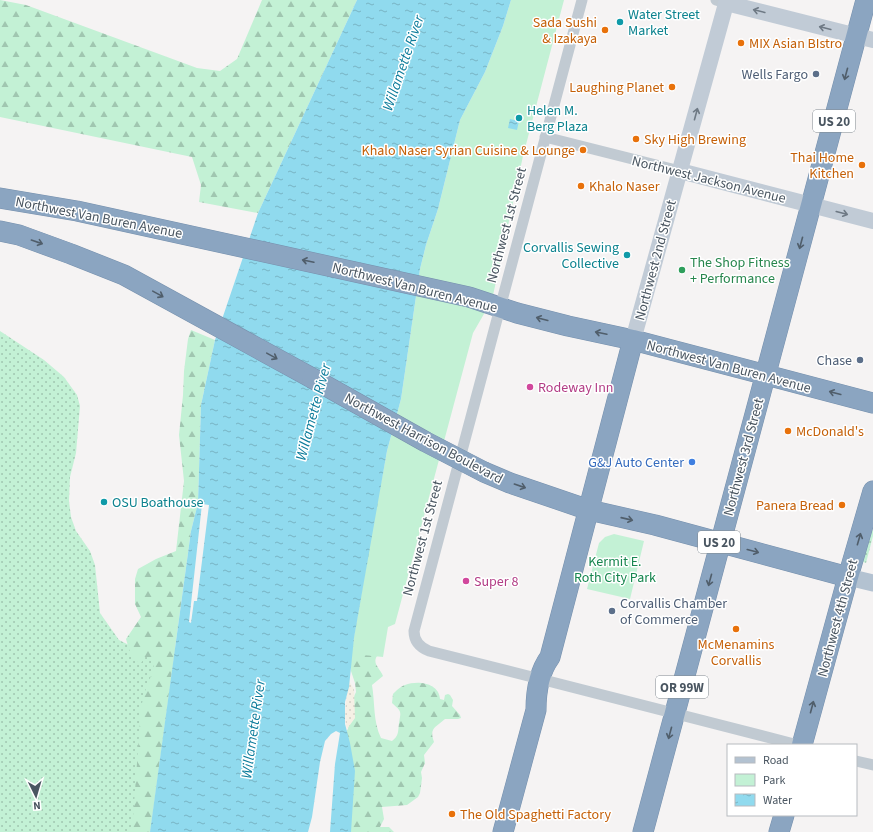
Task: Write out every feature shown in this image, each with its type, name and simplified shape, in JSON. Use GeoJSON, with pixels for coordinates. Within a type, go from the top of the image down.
{"type":"FeatureCollection","features":[{"type":"Feature","properties":{"kind":"highway","name":"US 20"},"geometry":{"type":"LineString","coordinates":[[865,38],[866,0]]}},
{"type":"Feature","properties":{"kind":"highway","name":"Northwest 3rd Street"},"geometry":{"type":"LineString","coordinates":[[643,832],[810,205],[865,38]]}},
{"type":"Feature","properties":{"kind":"highway","name":"Northwest Van Buren Avenue"},"geometry":{"type":"LineString","coordinates":[[0,198],[136,223],[469,297],[504,294],[568,326],[633,340],[873,403]]}},
{"type":"Feature","properties":{"kind":"highway","name":"Northwest Harrison Boulevard"},"geometry":{"type":"LineString","coordinates":[[0,230],[19,235],[124,275],[426,442],[484,472],[510,483],[589,510],[720,542],[848,577]]}},
{"type":"Feature","properties":{"kind":"highway","name":"Northwest 2nd Street"},"geometry":{"type":"LineString","coordinates":[[503,832],[536,710],[536,695],[544,680],[544,666],[550,657],[633,340]]}},
{"type":"Feature","properties":{"kind":"highway","name":"Northwest 4th Street"},"geometry":{"type":"LineString","coordinates":[[802,744],[873,491]]}},
{"type":"Feature","properties":{"kind":"highway"},"geometry":{"type":"LineString","coordinates":[[779,832],[784,816]]}},
{"type":"Feature","properties":{"kind":"main road","name":"Northwest Harrison Boulevard"},"geometry":{"type":"LineString","coordinates":[[848,577],[873,583]]}},
{"type":"Feature","properties":{"kind":"street","name":"Northwest 1st Street"},"geometry":{"type":"LineString","coordinates":[[544,680],[423,649],[418,644],[414,635],[415,625],[582,0]]}},
{"type":"Feature","properties":{"kind":"street"},"geometry":{"type":"LineString","coordinates":[[723,1],[865,38]]}},
{"type":"Feature","properties":{"kind":"street","name":"Northwest 2nd Street"},"geometry":{"type":"LineString","coordinates":[[633,340],[680,171],[723,1]]}},
{"type":"Feature","properties":{"kind":"street","name":"Northwest Jackson Avenue"},"geometry":{"type":"LineString","coordinates":[[545,137],[873,221]]}},
{"type":"Feature","properties":{"kind":"street"},"geometry":{"type":"LineString","coordinates":[[544,680],[794,744]]}},
{"type":"Feature","properties":{"kind":"street"},"geometry":{"type":"LineString","coordinates":[[857,760],[873,765]]}},
{"type":"Feature","properties":{"kind":"green space"},"geometry":{"type":"Polygon","coordinates":[[[0,0],[26,5],[197,68],[220,71],[237,59],[262,0],[357,0],[258,213],[199,202],[201,185],[192,157],[0,117],[0,0]]]}},
{"type":"Feature","properties":{"kind":"green space"},"geometry":{"type":"Polygon","coordinates":[[[511,0],[564,0],[523,156],[492,300],[473,333],[395,624],[388,627],[383,657],[353,654],[354,638],[387,451],[401,399],[420,269],[438,209],[460,120],[485,72],[503,26],[511,0]]]}},
{"type":"Feature","properties":{"kind":"green space"},"geometry":{"type":"Polygon","coordinates":[[[191,330],[215,340],[201,405],[198,503],[191,531],[150,832],[132,832],[141,708],[144,694],[154,668],[151,657],[145,657],[141,663],[135,659],[126,639],[141,617],[135,604],[135,579],[138,569],[156,559],[176,551],[184,481],[179,435],[184,371],[188,339],[191,330]]]}},
{"type":"Feature","properties":{"kind":"green space"},"geometry":{"type":"Polygon","coordinates":[[[0,331],[44,360],[64,377],[77,395],[80,406],[76,453],[70,477],[69,501],[71,517],[76,531],[90,551],[95,565],[100,613],[119,640],[129,645],[175,649],[150,832],[0,832],[0,331]]]}},
{"type":"Feature","properties":{"kind":"green space"},"geometry":{"type":"Polygon","coordinates":[[[389,452],[377,656],[375,661],[383,676],[372,685],[378,732],[381,738],[392,741],[396,737],[398,733],[400,714],[399,710],[392,703],[393,694],[403,686],[410,684],[422,683],[432,686],[436,689],[440,699],[444,700],[445,695],[450,695],[453,700],[452,706],[461,718],[445,719],[434,729],[432,734],[434,742],[424,755],[425,763],[421,772],[422,778],[418,797],[407,805],[382,807],[384,819],[380,827],[389,827],[394,832],[350,832],[341,737],[348,729],[350,705],[356,692],[351,671],[351,656],[378,495],[389,452]]]}},
{"type":"Feature","properties":{"kind":"green space"},"geometry":{"type":"Polygon","coordinates":[[[873,530],[873,536],[866,563],[863,562],[871,531],[873,530]]]}},
{"type":"Feature","properties":{"kind":"green space","name":"Kermit E. Roth City Park"},"geometry":{"type":"Polygon","coordinates":[[[614,534],[644,541],[630,599],[587,589],[599,543],[605,537],[614,534]]]}},
{"type":"Feature","properties":{"kind":"sand"},"geometry":{"type":"Polygon","coordinates":[[[349,681],[354,689],[355,718],[347,729],[345,711],[349,681]]]}},
{"type":"Feature","properties":{"kind":"water","name":"Willamette River"},"geometry":{"type":"Polygon","coordinates":[[[357,0],[511,0],[503,26],[485,72],[460,120],[438,209],[420,269],[401,399],[387,451],[354,638],[349,687],[345,702],[345,724],[355,771],[351,832],[330,832],[335,764],[340,733],[336,731],[325,741],[308,832],[150,832],[191,531],[198,503],[201,405],[215,340],[258,213],[357,0]]]}},
{"type":"Feature","properties":{"kind":"water"},"geometry":{"type":"Polygon","coordinates":[[[510,119],[519,121],[517,130],[508,128],[510,119]]]}},
{"type":"Feature","properties":{"kind":"pier"},"geometry":{"type":"Polygon","coordinates":[[[202,504],[209,505],[197,601],[194,601],[191,623],[189,622],[202,504]]]}},
{"type":"Feature","properties":{"kind":"place","name":"Water Street Market"},"geometry":{"type":"Point","coordinates":[620,22]}},
{"type":"Feature","properties":{"kind":"place","name":"Sada Sushi & Izakaya"},"geometry":{"type":"Point","coordinates":[605,30]}},
{"type":"Feature","properties":{"kind":"place","name":"MIX Asian BIstro"},"geometry":{"type":"Point","coordinates":[741,43]}},
{"type":"Feature","properties":{"kind":"place","name":"Wells Fargo"},"geometry":{"type":"Point","coordinates":[816,74]}},
{"type":"Feature","properties":{"kind":"place","name":"Laughing Planet"},"geometry":{"type":"Point","coordinates":[672,87]}},
{"type":"Feature","properties":{"kind":"place","name":"Helen M. Berg Plaza"},"geometry":{"type":"Point","coordinates":[519,118]}},
{"type":"Feature","properties":{"kind":"place","name":"Sky High Brewing"},"geometry":{"type":"Point","coordinates":[636,139]}},
{"type":"Feature","properties":{"kind":"place","name":"Khalo Naser Syrian Cuisine & Lounge"},"geometry":{"type":"Point","coordinates":[583,150]}},
{"type":"Feature","properties":{"kind":"place","name":"Thai Home Kitchen"},"geometry":{"type":"Point","coordinates":[862,165]}},
{"type":"Feature","properties":{"kind":"place","name":"Khalo Naser"},"geometry":{"type":"Point","coordinates":[581,186]}},
{"type":"Feature","properties":{"kind":"place","name":"Corvallis Sewing Collective"},"geometry":{"type":"Point","coordinates":[627,255]}},
{"type":"Feature","properties":{"kind":"place","name":"The Shop Fitness + Performance"},"geometry":{"type":"Point","coordinates":[682,270]}},
{"type":"Feature","properties":{"kind":"place","name":"Chase"},"geometry":{"type":"Point","coordinates":[860,360]}},
{"type":"Feature","properties":{"kind":"place","name":"Rodeway Inn"},"geometry":{"type":"Point","coordinates":[530,387]}},
{"type":"Feature","properties":{"kind":"place","name":"McDonald's"},"geometry":{"type":"Point","coordinates":[788,431]}},
{"type":"Feature","properties":{"kind":"place","name":"G&J Auto Center"},"geometry":{"type":"Point","coordinates":[692,462]}},
{"type":"Feature","properties":{"kind":"place","name":"OSU Boathouse"},"geometry":{"type":"Point","coordinates":[104,502]}},
{"type":"Feature","properties":{"kind":"place","name":"Panera Bread"},"geometry":{"type":"Point","coordinates":[842,505]}},
{"type":"Feature","properties":{"kind":"place","name":"Super 8"},"geometry":{"type":"Point","coordinates":[466,581]}},
{"type":"Feature","properties":{"kind":"place","name":"Corvallis Chamber of Commerce"},"geometry":{"type":"Point","coordinates":[612,611]}},
{"type":"Feature","properties":{"kind":"place","name":"McMenamins Corvallis"},"geometry":{"type":"Point","coordinates":[736,629]}},
{"type":"Feature","properties":{"kind":"place","name":"The Old Spaghetti Factory"},"geometry":{"type":"Point","coordinates":[452,814]}}]}
